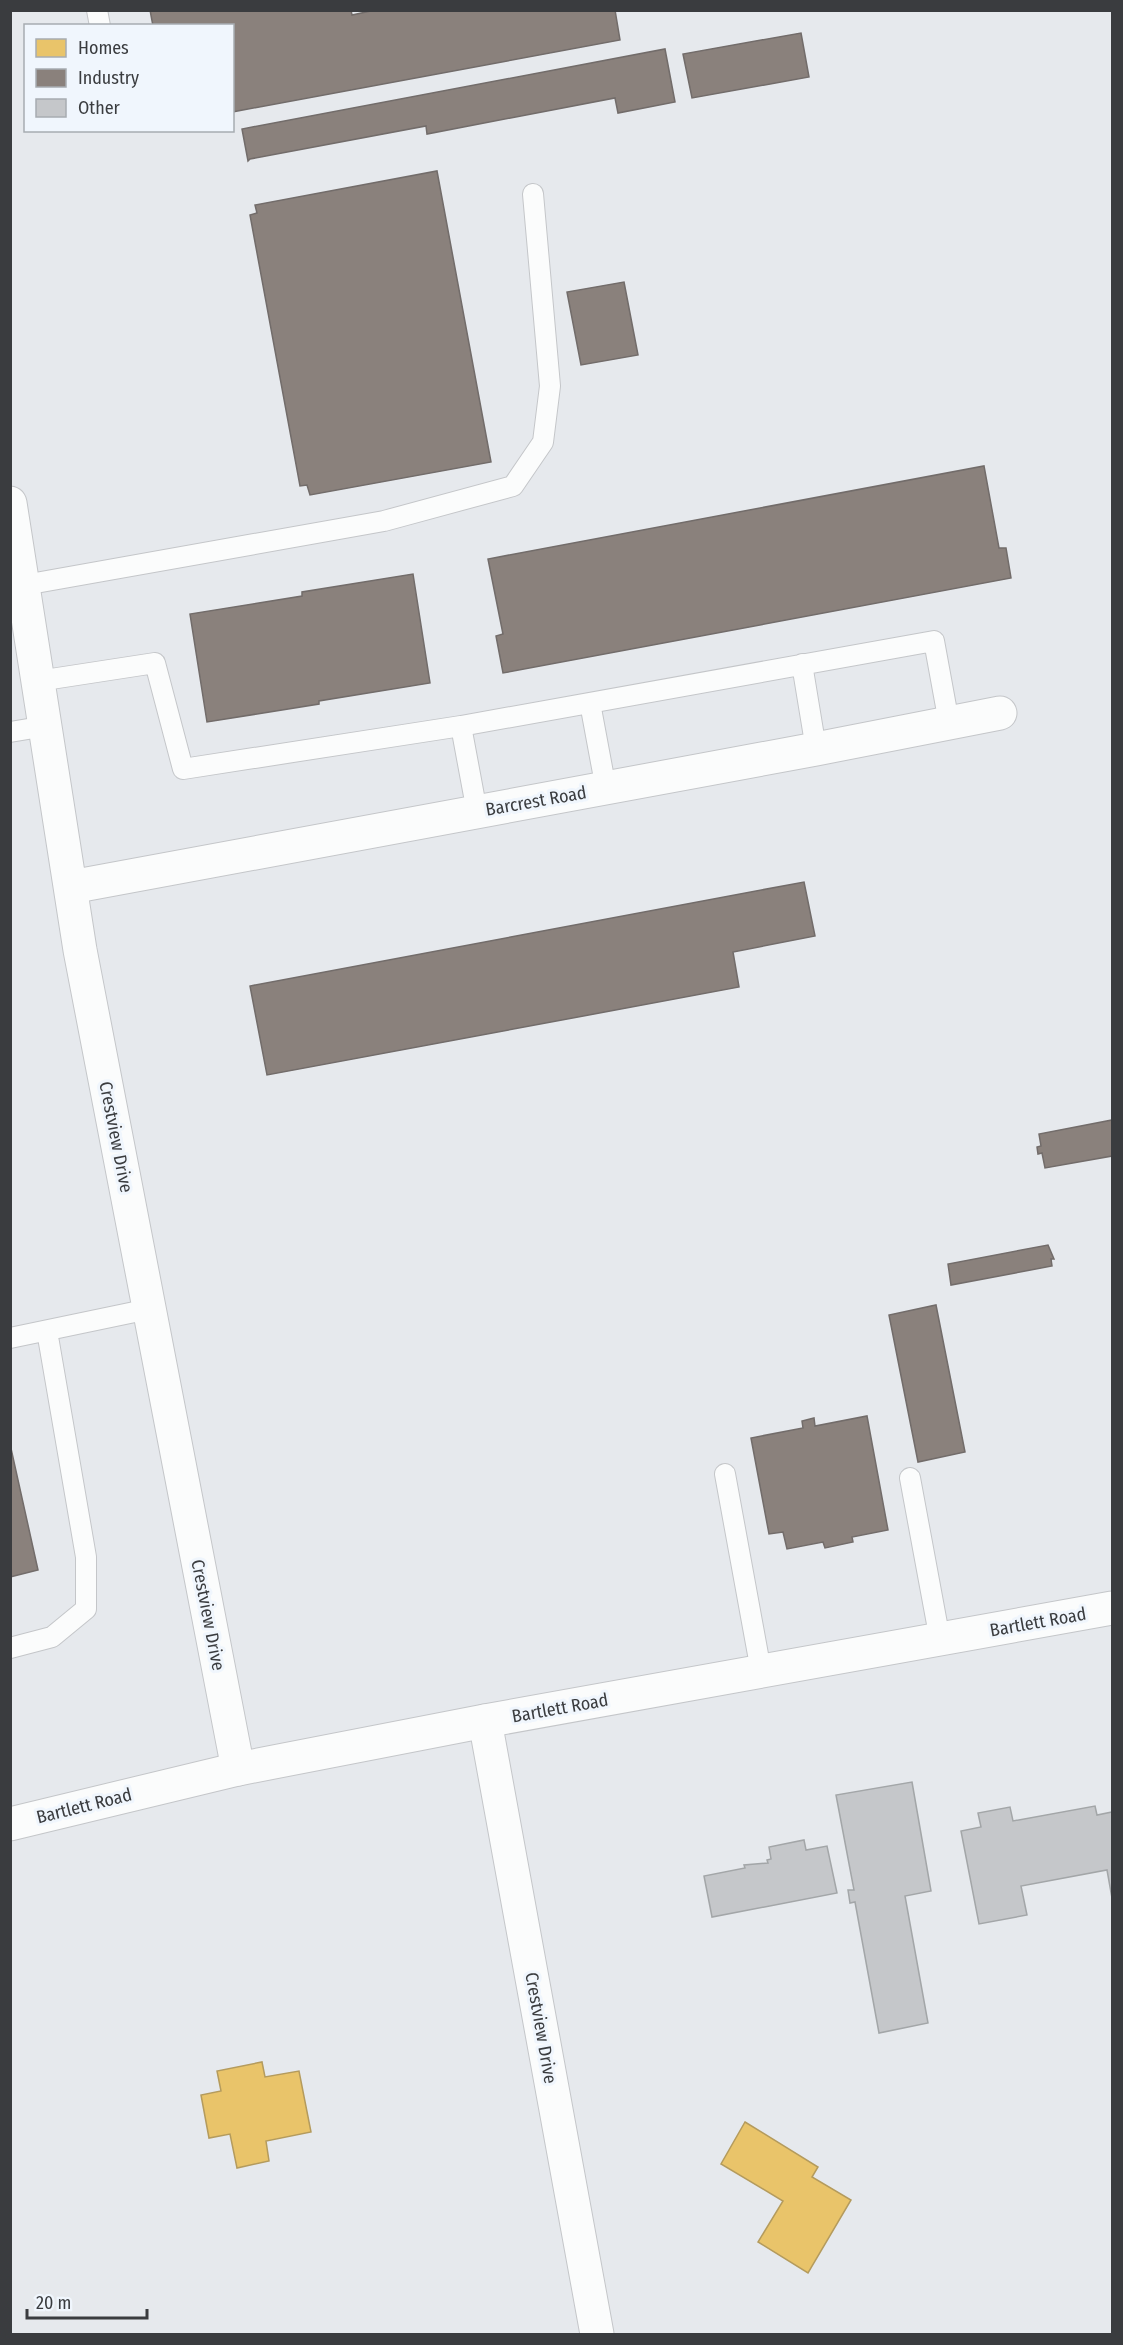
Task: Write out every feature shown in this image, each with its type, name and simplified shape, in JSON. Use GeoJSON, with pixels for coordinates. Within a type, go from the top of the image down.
{"type":"FeatureCollection","features":[{"type":"Feature","properties":{"kind":"street","name":"Crestview Drive"},"geometry":{"type":"LineString","coordinates":[[10,503],[17,586],[46,726],[80,950],[238,1769]]}},
{"type":"Feature","properties":{"kind":"street","name":"Barcrest Road"},"geometry":{"type":"LineString","coordinates":[[70,887],[606,789],[1000,713]]}},
{"type":"Feature","properties":{"kind":"street","name":"Bartlett Road"},"geometry":{"type":"LineString","coordinates":[[10,1824],[238,1769],[485,1721],[1113,1608]]}},
{"type":"Feature","properties":{"kind":"street","name":"Crestview Drive"},"geometry":{"type":"LineString","coordinates":[[485,1721],[597,2334]]}},
{"type":"Feature","properties":{"kind":"lane"},"geometry":{"type":"LineString","coordinates":[[17,586],[384,521],[513,486],[543,442],[550,386],[533,194]]}},
{"type":"Feature","properties":{"kind":"lane"},"geometry":{"type":"LineString","coordinates":[[38,681],[155,663],[183,769],[461,726],[934,641],[949,723]]}},
{"type":"Feature","properties":{"kind":"lane"},"geometry":{"type":"LineString","coordinates":[[802,664],[816,749]]}},
{"type":"Feature","properties":{"kind":"lane"},"geometry":{"type":"LineString","coordinates":[[590,703],[606,789]]}},
{"type":"Feature","properties":{"kind":"lane"},"geometry":{"type":"LineString","coordinates":[[10,732],[46,726]]}},
{"type":"Feature","properties":{"kind":"lane"},"geometry":{"type":"LineString","coordinates":[[461,726],[477,812]]}},
{"type":"Feature","properties":{"kind":"lane"},"geometry":{"type":"LineString","coordinates":[[10,1338],[149,1309]]}},
{"type":"Feature","properties":{"kind":"lane"},"geometry":{"type":"LineString","coordinates":[[10,1648],[52,1636],[86,1609],[86,1557],[47,1330]]}},
{"type":"Feature","properties":{"kind":"lane"},"geometry":{"type":"LineString","coordinates":[[725,1474],[761,1671]]}},
{"type":"Feature","properties":{"kind":"lane"},"geometry":{"type":"LineString","coordinates":[[910,1478],[940,1640]]}},
{"type":"Feature","properties":{"kind":"building: Homes"},"geometry":{"type":"Polygon","coordinates":[[[262,2062],[265,2077],[299,2071],[311,2132],[266,2141],[269,2161],[237,2168],[230,2134],[209,2138],[201,2095],[221,2091],[217,2071],[262,2062]]]}},
{"type":"Feature","properties":{"kind":"building: Homes"},"geometry":{"type":"Polygon","coordinates":[[[745,2122],[818,2167],[812,2177],[851,2200],[808,2273],[758,2242],[783,2201],[721,2164],[745,2122]]]}},
{"type":"Feature","properties":{"kind":"building: Industry"},"geometry":{"type":"Polygon","coordinates":[[[150,10],[351,10],[352,15],[375,10],[615,10],[620,40],[234,112],[234,24],[153,24],[150,10]]]}},
{"type":"Feature","properties":{"kind":"building: Industry"},"geometry":{"type":"Polygon","coordinates":[[[801,33],[809,77],[692,98],[683,54],[801,33]]]}},
{"type":"Feature","properties":{"kind":"building: Industry"},"geometry":{"type":"Polygon","coordinates":[[[665,49],[675,102],[618,113],[615,98],[427,134],[426,126],[248,161],[242,129],[665,49]]]}},
{"type":"Feature","properties":{"kind":"building: Industry"},"geometry":{"type":"Polygon","coordinates":[[[437,171],[491,462],[310,495],[307,485],[300,486],[250,215],[257,213],[255,205],[437,171]]]}},
{"type":"Feature","properties":{"kind":"building: Industry"},"geometry":{"type":"Polygon","coordinates":[[[624,282],[638,355],[581,365],[567,292],[624,282]]]}},
{"type":"Feature","properties":{"kind":"building: Industry"},"geometry":{"type":"Polygon","coordinates":[[[984,466],[999,548],[1006,548],[1011,578],[503,673],[496,636],[503,634],[488,559],[984,466]]]}},
{"type":"Feature","properties":{"kind":"building: Industry"},"geometry":{"type":"Polygon","coordinates":[[[413,574],[430,683],[207,722],[190,614],[302,596],[302,592],[413,574]]]}},
{"type":"Feature","properties":{"kind":"building: Industry"},"geometry":{"type":"Polygon","coordinates":[[[804,882],[815,936],[733,952],[739,987],[267,1075],[250,986],[804,882]]]}},
{"type":"Feature","properties":{"kind":"building: Industry"},"geometry":{"type":"Polygon","coordinates":[[[1112,1120],[1112,1156],[1045,1168],[1042,1153],[1038,1154],[1037,1147],[1041,1146],[1039,1134],[1112,1120]]]}},
{"type":"Feature","properties":{"kind":"building: Industry"},"geometry":{"type":"Polygon","coordinates":[[[1048,1245],[1054,1259],[1051,1259],[1052,1266],[951,1285],[948,1264],[1048,1245]]]}},
{"type":"Feature","properties":{"kind":"building: Industry"},"geometry":{"type":"Polygon","coordinates":[[[936,1305],[965,1452],[918,1462],[889,1315],[936,1305]]]}},
{"type":"Feature","properties":{"kind":"building: Industry"},"geometry":{"type":"Polygon","coordinates":[[[867,1416],[888,1530],[852,1537],[853,1542],[825,1548],[823,1542],[787,1549],[783,1532],[769,1534],[751,1438],[803,1428],[802,1421],[814,1418],[815,1426],[867,1416]]]}},
{"type":"Feature","properties":{"kind":"building: Industry"},"geometry":{"type":"Polygon","coordinates":[[[10,1444],[38,1570],[10,1577],[10,1444]]]}},
{"type":"Feature","properties":{"kind":"building: Other"},"geometry":{"type":"Polygon","coordinates":[[[912,1782],[931,1891],[905,1896],[928,2023],[879,2033],[855,1902],[850,1903],[848,1890],[854,1890],[836,1795],[912,1782]]]}},
{"type":"Feature","properties":{"kind":"building: Other"},"geometry":{"type":"Polygon","coordinates":[[[1095,1806],[1097,1815],[1112,1812],[1112,1898],[1107,1870],[1021,1886],[1027,1915],[979,1924],[961,1831],[981,1827],[978,1813],[1010,1807],[1013,1821],[1095,1806]]]}},
{"type":"Feature","properties":{"kind":"building: Other"},"geometry":{"type":"Polygon","coordinates":[[[804,1840],[806,1850],[827,1846],[837,1893],[712,1917],[704,1876],[745,1868],[744,1865],[768,1863],[767,1860],[771,1859],[769,1847],[804,1840]]]}}]}
